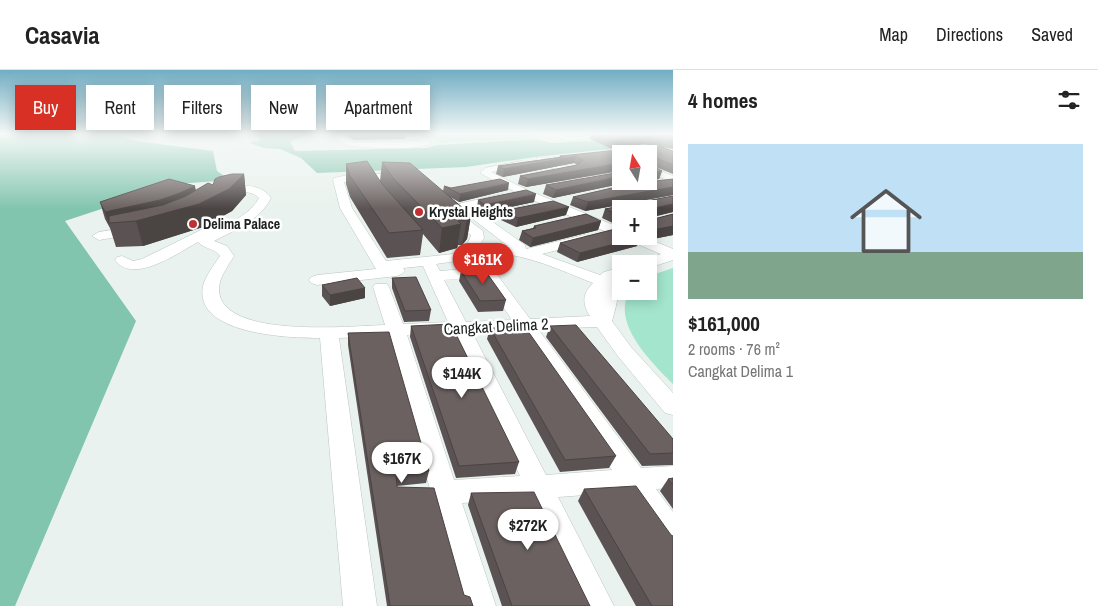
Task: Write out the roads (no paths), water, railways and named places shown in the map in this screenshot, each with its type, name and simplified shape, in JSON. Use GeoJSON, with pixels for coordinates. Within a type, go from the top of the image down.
{"type":"FeatureCollection","features":[{"type":"Feature","properties":{"kind":"street"},"geometry":{"type":"LineString","coordinates":[[552,159],[485,172],[486,175],[523,192],[612,228]]}},
{"type":"Feature","properties":{"kind":"street"},"geometry":{"type":"LineString","coordinates":[[540,160],[597,178],[572,183]]}},
{"type":"Feature","properties":{"kind":"street"},"geometry":{"type":"LineString","coordinates":[[547,173],[593,166]]}},
{"type":"Feature","properties":{"kind":"street"},"geometry":{"type":"LineString","coordinates":[[658,174],[673,181]]}},
{"type":"Feature","properties":{"kind":"street"},"geometry":{"type":"LineString","coordinates":[[370,176],[378,189]]}},
{"type":"Feature","properties":{"kind":"street"},"geometry":{"type":"LineString","coordinates":[[416,181],[370,176],[343,178],[338,182],[346,208],[383,275],[396,330],[478,606]]}},
{"type":"Feature","properties":{"kind":"street"},"geometry":{"type":"LineString","coordinates":[[483,185],[520,179]]}},
{"type":"Feature","properties":{"kind":"street"},"geometry":{"type":"LineString","coordinates":[[658,184],[673,181]]}},
{"type":"Feature","properties":{"kind":"street"},"geometry":{"type":"LineString","coordinates":[[543,188],[462,206],[502,236],[535,256],[612,235]]}},
{"type":"Feature","properties":{"kind":"street"},"geometry":{"type":"LineString","coordinates":[[122,260],[130,266],[136,266],[202,236],[238,212],[245,203],[244,190],[221,192],[207,201]]}},
{"type":"Feature","properties":{"kind":"street","name":"Cangkat Delima 2"},"geometry":{"type":"LineString","coordinates":[[244,190],[256,190],[262,193],[265,198],[262,205],[245,218],[207,239],[205,242],[226,252],[227,256],[214,279],[210,291],[212,301],[230,319],[252,327],[294,333],[603,321]]}},
{"type":"Feature","properties":{"kind":"street"},"geometry":{"type":"LineString","coordinates":[[480,220],[570,200]]}},
{"type":"Feature","properties":{"kind":"street"},"geometry":{"type":"LineString","coordinates":[[317,280],[383,275],[463,255],[478,238],[475,231],[437,201]]}},
{"type":"Feature","properties":{"kind":"street"},"geometry":{"type":"LineString","coordinates":[[566,222],[604,213]]}},
{"type":"Feature","properties":{"kind":"street"},"geometry":{"type":"LineString","coordinates":[[100,236],[150,227]]}},
{"type":"Feature","properties":{"kind":"street"},"geometry":{"type":"LineString","coordinates":[[502,236],[520,232]]}},
{"type":"Feature","properties":{"kind":"street"},"geometry":{"type":"LineString","coordinates":[[651,245],[673,255]]}},
{"type":"Feature","properties":{"kind":"street"},"geometry":{"type":"LineString","coordinates":[[601,281],[535,256],[493,248],[483,251],[484,267],[673,536]]}},
{"type":"Feature","properties":{"kind":"street"},"geometry":{"type":"LineString","coordinates":[[657,260],[673,255]]}},
{"type":"Feature","properties":{"kind":"street"},"geometry":{"type":"LineString","coordinates":[[430,262],[484,267]]}},
{"type":"Feature","properties":{"kind":"street"},"geometry":{"type":"LineString","coordinates":[[430,262],[460,328],[597,606]]}},
{"type":"Feature","properties":{"kind":"street"},"geometry":{"type":"LineString","coordinates":[[612,274],[601,281],[594,291],[592,298],[594,309],[624,351],[673,407]]}},
{"type":"Feature","properties":{"kind":"street"},"geometry":{"type":"LineString","coordinates":[[603,321],[607,310],[606,302],[609,290],[612,287]]}},
{"type":"Feature","properties":{"kind":"street"},"geometry":{"type":"LineString","coordinates":[[329,332],[360,606]]}},
{"type":"Feature","properties":{"kind":"street"},"geometry":{"type":"LineString","coordinates":[[444,492],[673,477]]}},
{"type":"Feature","properties":{"kind":"place","name":"Krystal Heights"},"geometry":{"type":"Point","coordinates":[419,212]}},
{"type":"Feature","properties":{"kind":"place","name":"Delima Palace"},"geometry":{"type":"Point","coordinates":[193,224]}}]}
